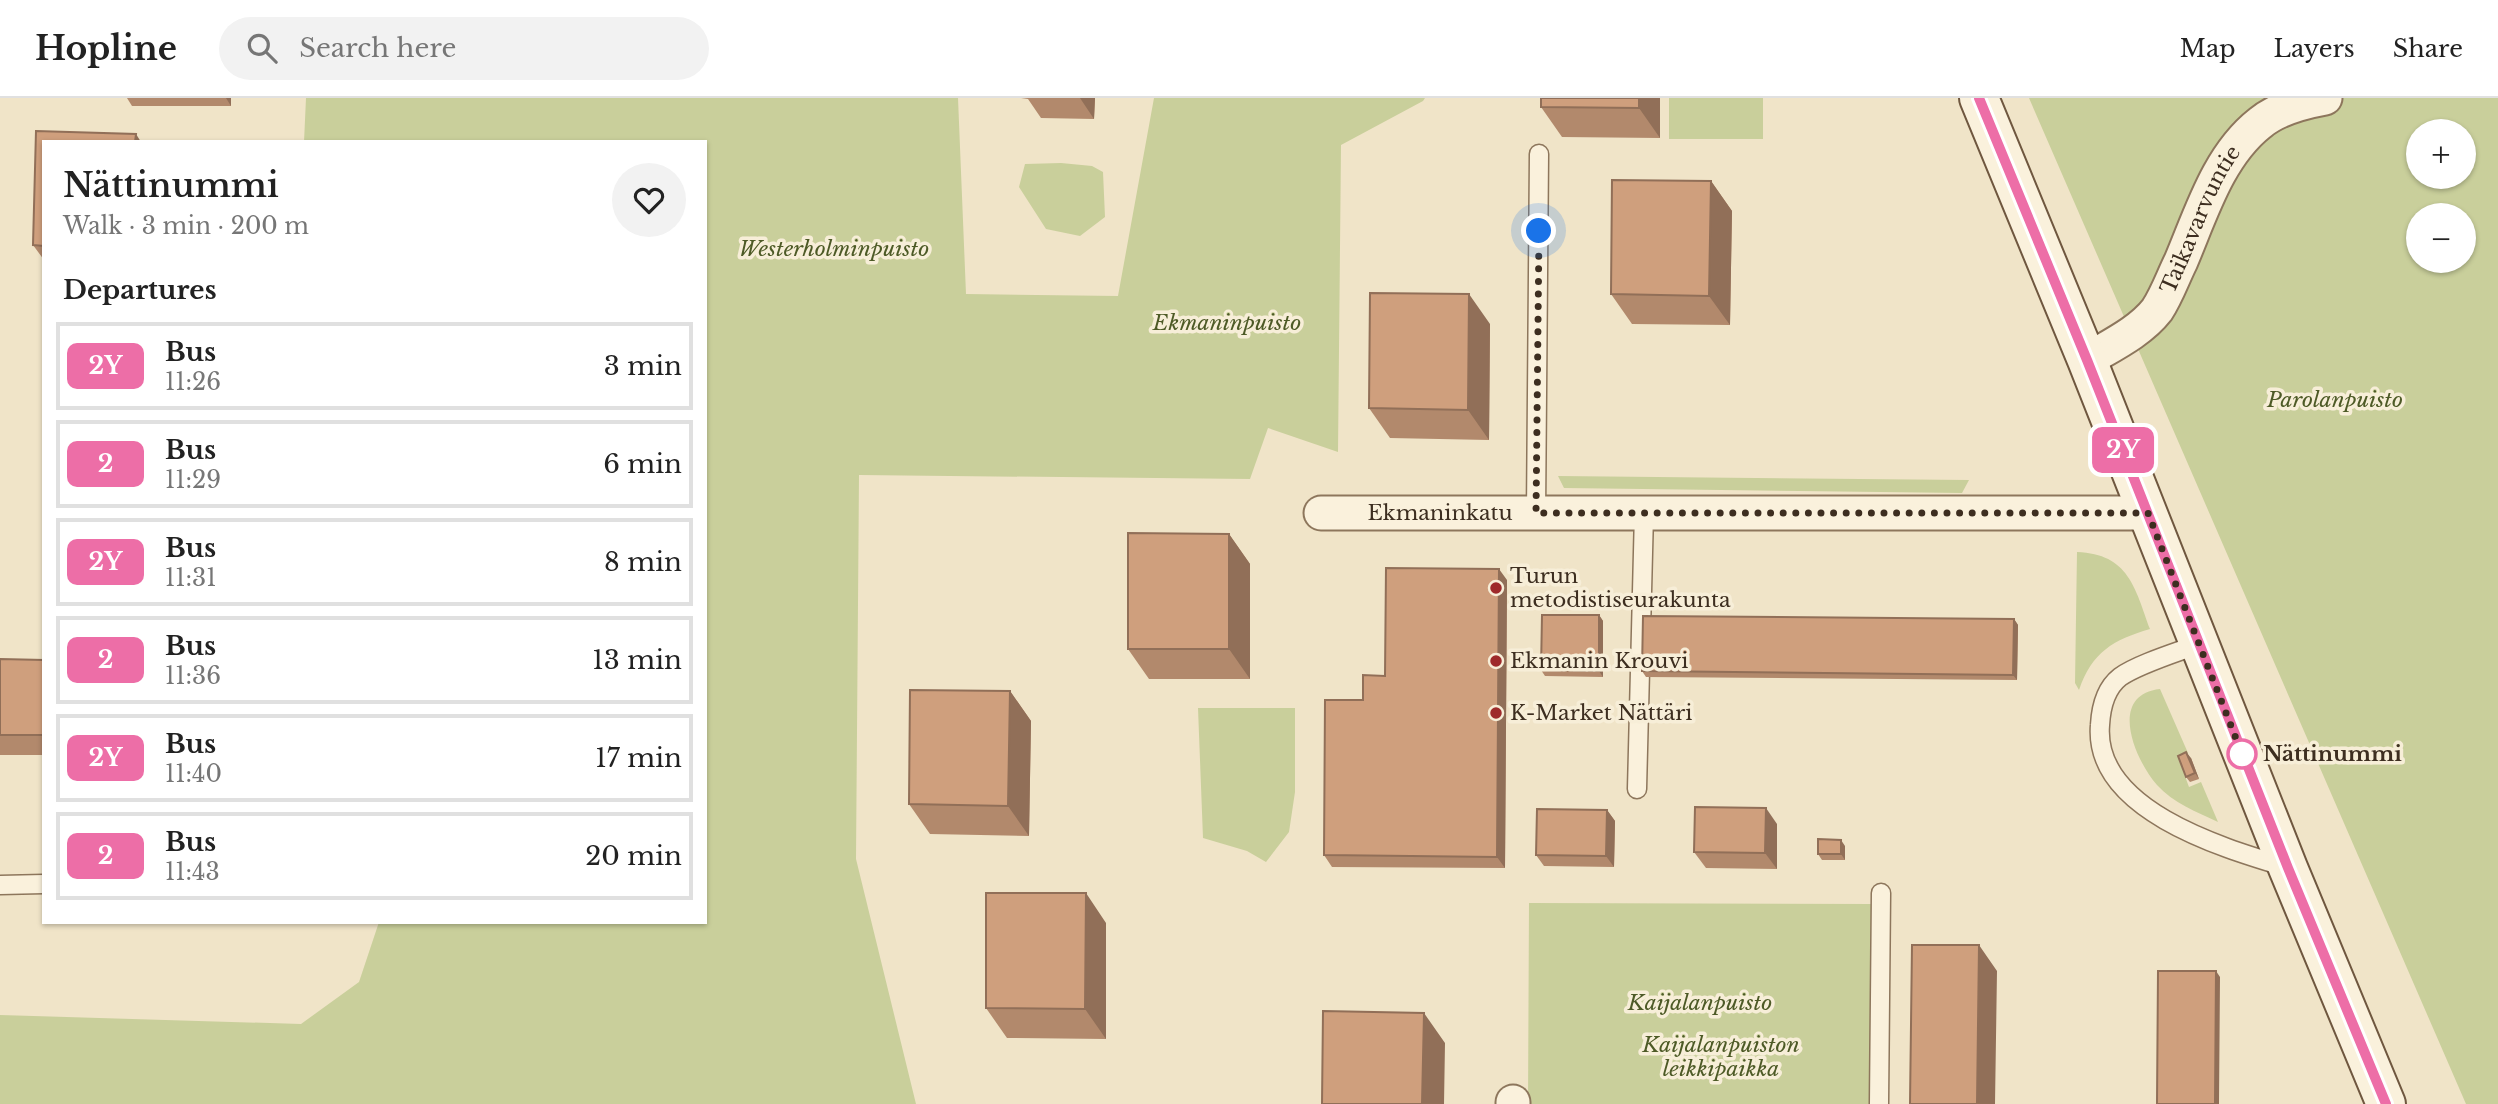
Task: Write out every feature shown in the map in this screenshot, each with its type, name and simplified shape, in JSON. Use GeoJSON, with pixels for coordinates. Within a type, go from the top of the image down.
{"type":"FeatureCollection","features":[{"type":"Feature","properties":{"kind":"street"},"geometry":{"type":"LineString","coordinates":[[1979,98],[2087,360],[2288,868],[2386,1104]]}},
{"type":"Feature","properties":{"kind":"street","name":"Taikavarvuntie"},"geometry":{"type":"LineString","coordinates":[[2087,360],[2131,333],[2156,311],[2169,288],[2218,177],[2236,146],[2261,121],[2296,104],[2325,98]]}},
{"type":"Feature","properties":{"kind":"street","name":"Ekmaninkatu"},"geometry":{"type":"LineString","coordinates":[[1321,513],[2148,513]]}},
{"type":"Feature","properties":{"kind":"lane"},"geometry":{"type":"LineString","coordinates":[[1536,513],[1539,154]]}},
{"type":"Feature","properties":{"kind":"lane"},"geometry":{"type":"LineString","coordinates":[[1637,789],[1644,513]]}},
{"type":"Feature","properties":{"kind":"lane"},"geometry":{"type":"LineString","coordinates":[[2199,644],[2126,673],[2111,686],[2103,704],[2099,732],[2107,764],[2125,789],[2166,820],[2213,843],[2288,868]]}},
{"type":"Feature","properties":{"kind":"lane"},"geometry":{"type":"LineString","coordinates":[[0,885],[42,884]]}},
{"type":"Feature","properties":{"kind":"lane"},"geometry":{"type":"LineString","coordinates":[[1880,1104],[1881,893]]}},
{"type":"Feature","properties":{"kind":"green space","name":"Westerholminpuisto"},"geometry":{"type":"Polygon","coordinates":[[[306,98],[958,98],[966,294],[1118,296],[1154,98],[1425,98],[1341,145],[1338,452],[1268,428],[1250,479],[859,475],[856,859],[916,1104],[0,1104],[0,1015],[301,1024],[359,982],[378,924],[707,924],[707,140],[304,140],[306,98]]]}},
{"type":"Feature","properties":{"kind":"green space"},"geometry":{"type":"Polygon","coordinates":[[[1669,98],[1763,98],[1763,139],[1669,139],[1669,98]]]}},
{"type":"Feature","properties":{"kind":"green space","name":"Parolanpuisto"},"geometry":{"type":"Polygon","coordinates":[[[2029,98],[2498,98],[2498,1104],[2466,1104],[2029,98]]]}},
{"type":"Feature","properties":{"kind":"green space"},"geometry":{"type":"Polygon","coordinates":[[[1025,164],[1092,166],[1103,172],[1105,217],[1080,236],[1046,229],[1019,187],[1025,164]]]}},
{"type":"Feature","properties":{"kind":"green space"},"geometry":{"type":"Polygon","coordinates":[[[1558,476],[1969,480],[1962,493],[1564,488],[1558,476]]]}},
{"type":"Feature","properties":{"kind":"green space"},"geometry":{"type":"Polygon","coordinates":[[[2077,552],[2094,554],[2119,566],[2134,587],[2150,629],[2105,649],[2090,666],[2079,690],[2075,683],[2077,552]]]}},
{"type":"Feature","properties":{"kind":"green space"},"geometry":{"type":"Polygon","coordinates":[[[2160,689],[2188,753],[2178,757],[2189,787],[2201,782],[2218,822],[2170,797],[2149,774],[2134,745],[2130,715],[2134,703],[2144,694],[2160,689]]]}},
{"type":"Feature","properties":{"kind":"green space"},"geometry":{"type":"Polygon","coordinates":[[[1198,708],[1295,708],[1295,792],[1289,832],[1266,862],[1247,851],[1203,838],[1198,708]]]}},
{"type":"Feature","properties":{"kind":"green space","name":"Kaijalanpuisto"},"geometry":{"type":"Polygon","coordinates":[[[1529,903],[1872,904],[1872,1104],[1528,1104],[1529,903]]]}},
{"type":"Feature","properties":{"kind":"building"},"geometry":{"type":"Polygon","coordinates":[[[1541,98],[1639,98],[1639,108],[1541,107],[1541,98]]]}},
{"type":"Feature","properties":{"kind":"building"},"geometry":{"type":"Polygon","coordinates":[[[36,131],[136,134],[135,140],[42,140],[42,246],[33,245],[36,131]]]}},
{"type":"Feature","properties":{"kind":"building"},"geometry":{"type":"Polygon","coordinates":[[[1612,180],[1711,181],[1709,296],[1611,294],[1612,180]]]}},
{"type":"Feature","properties":{"kind":"building"},"geometry":{"type":"Polygon","coordinates":[[[1370,293],[1469,294],[1468,410],[1369,408],[1370,293]]]}},
{"type":"Feature","properties":{"kind":"building"},"geometry":{"type":"Polygon","coordinates":[[[1128,533],[1229,534],[1229,649],[1128,649],[1128,533]]]}},
{"type":"Feature","properties":{"kind":"building"},"geometry":{"type":"Polygon","coordinates":[[[1386,568],[1499,569],[1497,857],[1324,855],[1325,700],[1363,700],[1363,675],[1385,676],[1386,568]]]}},
{"type":"Feature","properties":{"kind":"building"},"geometry":{"type":"Polygon","coordinates":[[[1542,615],[1599,615],[1599,671],[1541,670],[1542,615]]]}},
{"type":"Feature","properties":{"kind":"building"},"geometry":{"type":"Polygon","coordinates":[[[1643,616],[2014,619],[2013,675],[1642,671],[1643,616]]]}},
{"type":"Feature","properties":{"kind":"building"},"geometry":{"type":"Polygon","coordinates":[[[0,659],[42,660],[42,735],[0,735],[0,659]]]}},
{"type":"Feature","properties":{"kind":"building"},"geometry":{"type":"Polygon","coordinates":[[[910,690],[1010,691],[1008,806],[909,804],[910,690]]]}},
{"type":"Feature","properties":{"kind":"building"},"geometry":{"type":"Polygon","coordinates":[[[2186,752],[2195,773],[2186,777],[2178,756],[2186,752]]]}},
{"type":"Feature","properties":{"kind":"building"},"geometry":{"type":"Polygon","coordinates":[[[1695,807],[1766,808],[1765,853],[1694,852],[1695,807]]]}},
{"type":"Feature","properties":{"kind":"building"},"geometry":{"type":"Polygon","coordinates":[[[1537,809],[1607,810],[1606,856],[1536,855],[1537,809]]]}},
{"type":"Feature","properties":{"kind":"building"},"geometry":{"type":"Polygon","coordinates":[[[1818,839],[1841,840],[1841,854],[1818,854],[1818,839]]]}},
{"type":"Feature","properties":{"kind":"building"},"geometry":{"type":"Polygon","coordinates":[[[986,893],[1086,893],[1085,1009],[986,1008],[986,893]]]}},
{"type":"Feature","properties":{"kind":"building"},"geometry":{"type":"Polygon","coordinates":[[[1912,945],[1979,945],[1977,1104],[1910,1104],[1912,945]]]}},
{"type":"Feature","properties":{"kind":"building"},"geometry":{"type":"Polygon","coordinates":[[[2158,971],[2216,971],[2215,1104],[2157,1104],[2158,971]]]}},
{"type":"Feature","properties":{"kind":"building"},"geometry":{"type":"Polygon","coordinates":[[[1323,1011],[1424,1013],[1422,1104],[1322,1104],[1323,1011]]]}},
{"type":"Feature","properties":{"kind":"bus line","name":"2Y"},"geometry":{"type":"LineString","coordinates":[[1979,98],[2087,360],[2288,868],[2386,1104]]}},
{"type":"Feature","properties":{"kind":"place","name":"Turun metodistiseurakunta"},"geometry":{"type":"Point","coordinates":[1496,588]}},
{"type":"Feature","properties":{"kind":"place","name":"Ekmanin Krouvi"},"geometry":{"type":"Point","coordinates":[1496,661]}},
{"type":"Feature","properties":{"kind":"place","name":"K-Market Nättäri"},"geometry":{"type":"Point","coordinates":[1496,713]}},
{"type":"Feature","properties":{"kind":"place","name":"Nättinummi"},"geometry":{"type":"Point","coordinates":[2242,754]}},
{"type":"Feature","properties":{"kind":"route"},"geometry":{"type":"LineString","coordinates":[[1539,231],[1536,513],[2148,513],[2242,754]]}},
{"type":"Feature","properties":{"kind":"park label","name":"Ekmaninpuisto"},"geometry":{"type":"Point","coordinates":[1227,323]}},
{"type":"Feature","properties":{"kind":"park label","name":"Kaijalanpuiston leikkipaikka"},"geometry":{"type":"Point","coordinates":[1721,1057]}}]}
